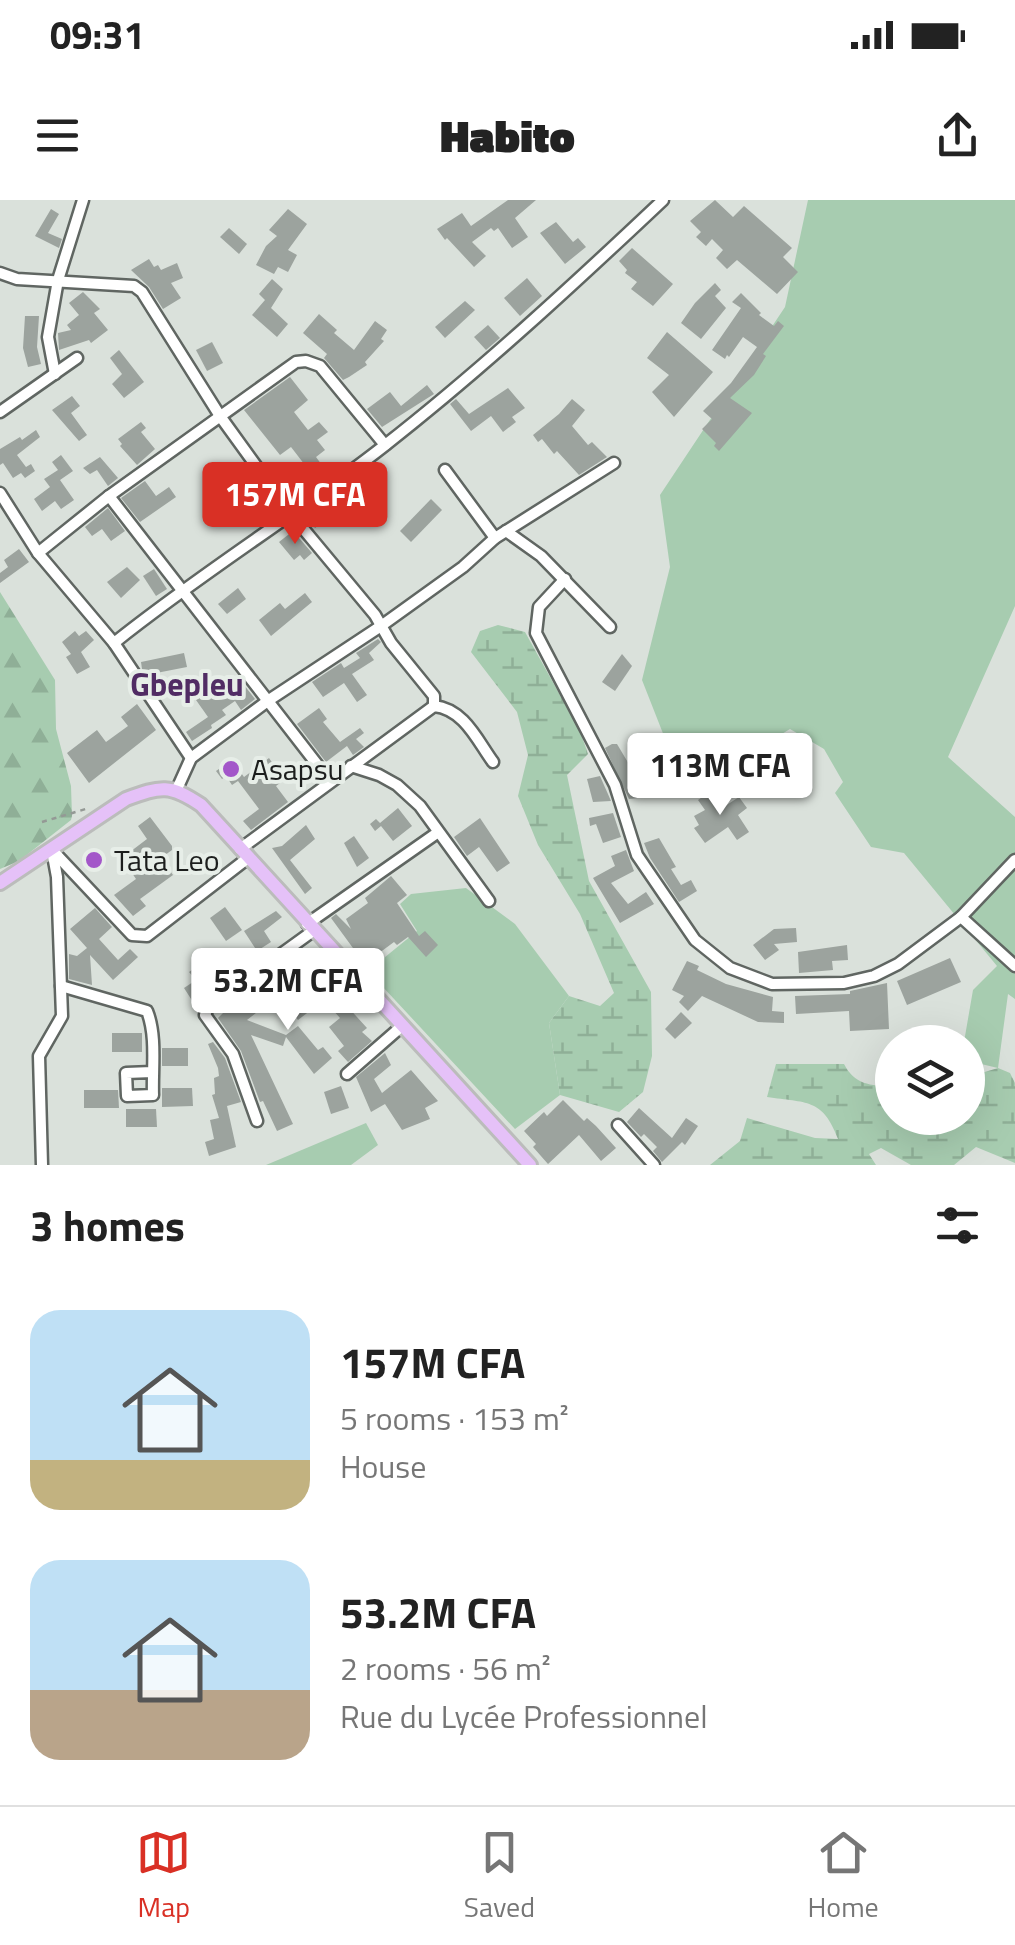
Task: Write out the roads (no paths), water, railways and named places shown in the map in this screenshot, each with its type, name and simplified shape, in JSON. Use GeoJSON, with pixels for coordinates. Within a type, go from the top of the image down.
{"type":"FeatureCollection","features":[{"type":"Feature","properties":{"kind":"main road"},"geometry":{"type":"LineString","coordinates":[[0,882],[126,798],[149,790],[177,789],[201,805],[530,1165]]}},
{"type":"Feature","properties":{"kind":"street"},"geometry":{"type":"LineString","coordinates":[[54,374],[48,337],[58,280],[84,200]]}},
{"type":"Feature","properties":{"kind":"street"},"geometry":{"type":"LineString","coordinates":[[114,643],[182,589],[385,446],[564,292],[663,200]]}},
{"type":"Feature","properties":{"kind":"street"},"geometry":{"type":"LineString","coordinates":[[0,274],[18,279],[134,286],[142,292],[220,416],[291,514],[355,589],[434,696],[434,706]]}},
{"type":"Feature","properties":{"kind":"street"},"geometry":{"type":"LineString","coordinates":[[0,412],[78,358]]}},
{"type":"Feature","properties":{"kind":"street"},"geometry":{"type":"LineString","coordinates":[[38,553],[109,496],[288,366],[306,361],[320,366],[385,446]]}},
{"type":"Feature","properties":{"kind":"street"},"geometry":{"type":"LineString","coordinates":[[177,789],[191,758],[269,700],[382,626],[500,535],[614,463]]}},
{"type":"Feature","properties":{"kind":"street"},"geometry":{"type":"LineString","coordinates":[[445,470],[500,535],[541,556],[610,627]]}},
{"type":"Feature","properties":{"kind":"street"},"geometry":{"type":"LineString","coordinates":[[0,493],[38,553],[114,643],[191,758]]}},
{"type":"Feature","properties":{"kind":"street"},"geometry":{"type":"LineString","coordinates":[[109,496],[330,781]]}},
{"type":"Feature","properties":{"kind":"street"},"geometry":{"type":"LineString","coordinates":[[565,579],[539,608],[536,634],[615,785],[636,855],[695,940],[712,956],[748,977],[772,984],[844,983],[874,976],[898,964],[961,917],[1015,860]]}},
{"type":"Feature","properties":{"kind":"street"},"geometry":{"type":"LineString","coordinates":[[52,850],[132,935],[147,936],[330,781],[434,706],[448,707],[457,713],[493,762]]}},
{"type":"Feature","properties":{"kind":"street"},"geometry":{"type":"LineString","coordinates":[[351,766],[397,785],[420,806],[489,901]]}},
{"type":"Feature","properties":{"kind":"street"},"geometry":{"type":"LineString","coordinates":[[257,1122],[232,1054],[205,1015],[208,1007],[437,833]]}},
{"type":"Feature","properties":{"kind":"street"},"geometry":{"type":"LineString","coordinates":[[42,1165],[39,1056],[62,1016],[57,877],[52,850]]}},
{"type":"Feature","properties":{"kind":"street"},"geometry":{"type":"LineString","coordinates":[[961,917],[1015,966]]}},
{"type":"Feature","properties":{"kind":"street"},"geometry":{"type":"LineString","coordinates":[[61,986],[147,1011],[151,1021],[152,1072]]}},
{"type":"Feature","properties":{"kind":"street"},"geometry":{"type":"LineString","coordinates":[[347,1074],[402,1026]]}},
{"type":"Feature","properties":{"kind":"street"},"geometry":{"type":"LineString","coordinates":[[618,1125],[654,1165]]}},
{"type":"Feature","properties":{"kind":"place","name":"Asapsu"},"geometry":{"type":"Point","coordinates":[231,769]}},
{"type":"Feature","properties":{"kind":"place","name":"Tata Leo"},"geometry":{"type":"Point","coordinates":[94,860]}},
{"type":"Feature","properties":{"kind":"district","name":"Gbepleu"},"geometry":{"type":"Point","coordinates":[187,684]}}]}
